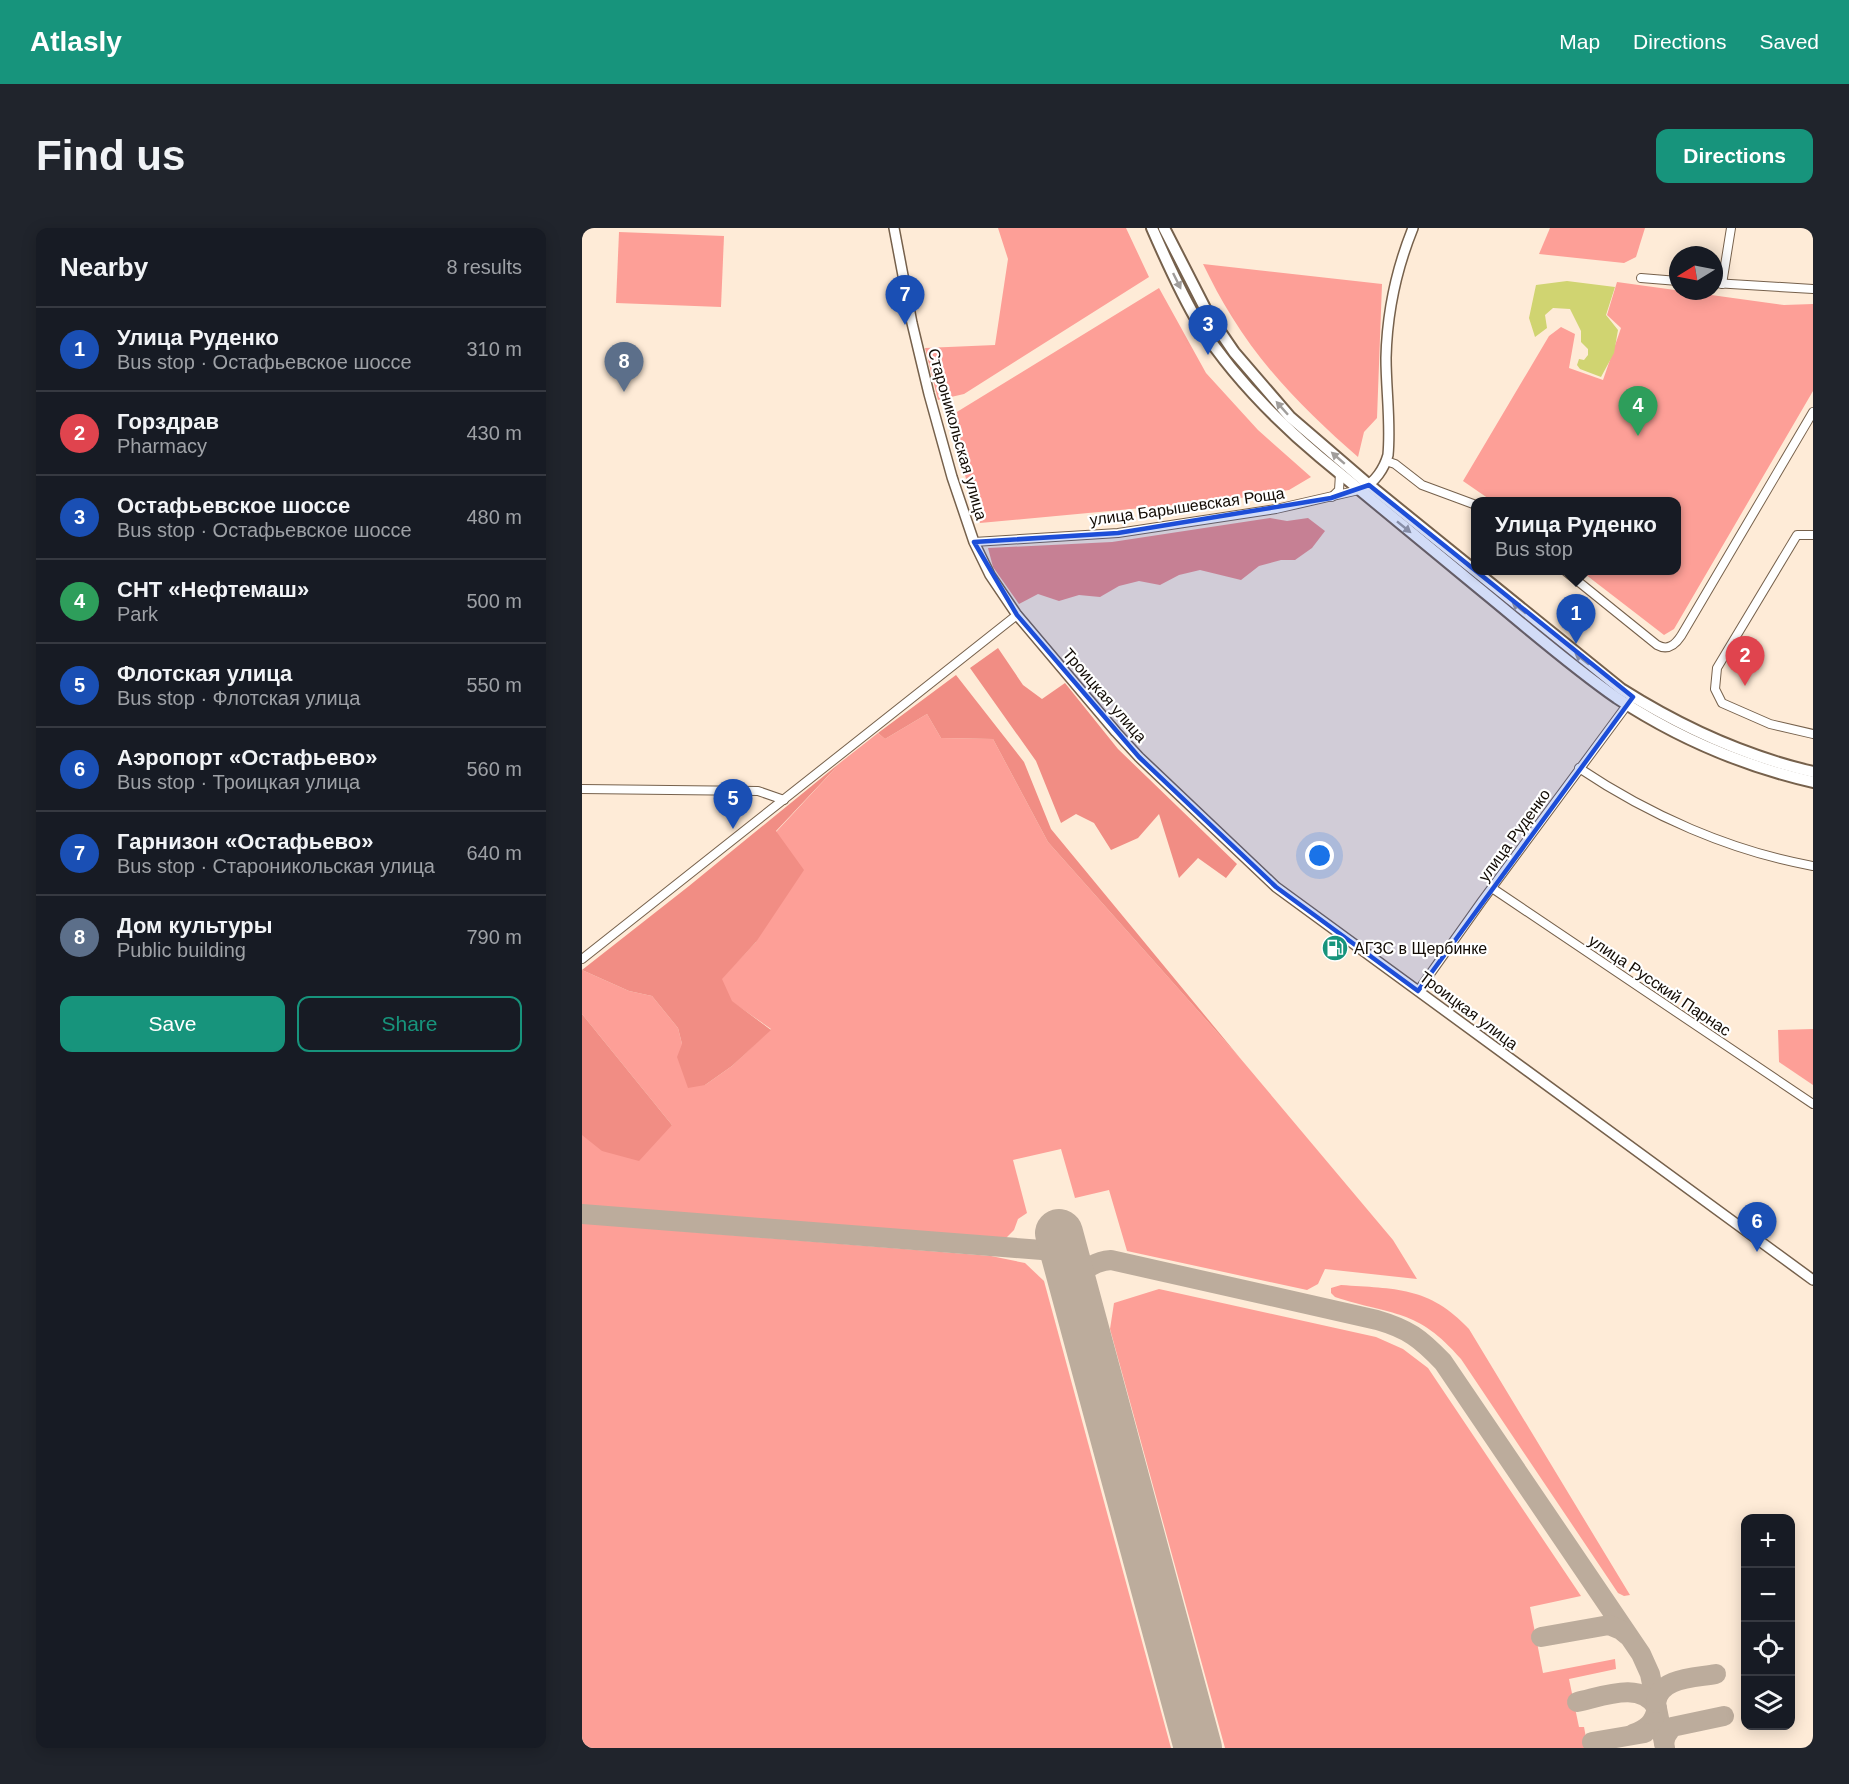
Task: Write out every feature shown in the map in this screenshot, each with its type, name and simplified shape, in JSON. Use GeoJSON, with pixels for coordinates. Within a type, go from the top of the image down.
{"type":"FeatureCollection","features":[{"type":"Feature","properties":{"kind":"main road"},"geometry":{"type":"LineString","coordinates":[[1152,228],[1190,307],[1222,357],[1282,425],[1340,474],[1364,487]]}},
{"type":"Feature","properties":{"kind":"main road"},"geometry":{"type":"LineString","coordinates":[[1164,228],[1208,314],[1234,352],[1290,417],[1364,487],[1569,662],[1630,700],[1700,734],[1755,756],[1813,772]]}},
{"type":"Feature","properties":{"kind":"main road"},"geometry":{"type":"LineString","coordinates":[[1630,700],[1652,719],[1709,747],[1784,775],[1813,782]]}},
{"type":"Feature","properties":{"kind":"street","name":"Староникольская улица"},"geometry":{"type":"LineString","coordinates":[[894,228],[912,323],[929,394],[952,477],[974,542]]}},
{"type":"Feature","properties":{"kind":"street"},"geometry":{"type":"LineString","coordinates":[[1364,487],[1386,461],[1388,449],[1387,338],[1390,303],[1397,273],[1413,228]]}},
{"type":"Feature","properties":{"kind":"street"},"geometry":{"type":"LineString","coordinates":[[1723,262],[1731,228]]}},
{"type":"Feature","properties":{"kind":"street"},"geometry":{"type":"LineString","coordinates":[[1641,278],[1669,280]]}},
{"type":"Feature","properties":{"kind":"street"},"geometry":{"type":"LineString","coordinates":[[1723,283],[1813,289]]}},
{"type":"Feature","properties":{"kind":"street"},"geometry":{"type":"LineString","coordinates":[[1570,575],[1662,648],[1671,646],[1681,636],[1813,412]]}},
{"type":"Feature","properties":{"kind":"street"},"geometry":{"type":"LineString","coordinates":[[1386,461],[1395,464],[1422,484],[1471,503]]}},
{"type":"Feature","properties":{"kind":"street"},"geometry":{"type":"LineString","coordinates":[[1331,498],[1339,490],[1340,474]]}},
{"type":"Feature","properties":{"kind":"street","name":"улица Барышевская Роща"},"geometry":{"type":"LineString","coordinates":[[974,542],[1118,533],[1276,509],[1331,498],[1364,487]]}},
{"type":"Feature","properties":{"kind":"street"},"geometry":{"type":"LineString","coordinates":[[1813,535],[1797,535],[1717,668],[1715,689],[1722,703],[1770,724],[1813,734]]}},
{"type":"Feature","properties":{"kind":"street","name":"Троицкая улица"},"geometry":{"type":"LineString","coordinates":[[974,542],[990,575],[1017,615],[1139,757],[1254,867],[1304,909],[1813,1280]]}},
{"type":"Feature","properties":{"kind":"street"},"geometry":{"type":"LineString","coordinates":[[582,959],[1017,615]]}},
{"type":"Feature","properties":{"kind":"street","name":"улица Руденко"},"geometry":{"type":"LineString","coordinates":[[1418,991],[1630,700]]}},
{"type":"Feature","properties":{"kind":"street"},"geometry":{"type":"LineString","coordinates":[[1579,768],[1637,802],[1692,829],[1746,849],[1813,866]]}},
{"type":"Feature","properties":{"kind":"street"},"geometry":{"type":"LineString","coordinates":[[582,789],[758,790],[784,800]]}},
{"type":"Feature","properties":{"kind":"street","name":"улица Русский Парнас"},"geometry":{"type":"LineString","coordinates":[[1492,888],[1813,1104]]}},
{"type":"Feature","properties":{"kind":"highlighted area"},"geometry":{"type":"Polygon","coordinates":[[[1369,485],[1633,697],[1418,991],[1276,887],[1139,757],[1017,615],[974,542],[1118,533],[1331,498],[1369,485]]]}},
{"type":"Feature","properties":{"kind":"shaded area"},"geometry":{"type":"Polygon","coordinates":[[[998,228],[1126,228],[1149,277],[964,394],[938,400],[925,348],[995,345],[1008,259],[998,228]]]}},
{"type":"Feature","properties":{"kind":"shaded area"},"geometry":{"type":"Polygon","coordinates":[[[1550,228],[1645,228],[1636,257],[1624,263],[1539,254],[1550,228]]]}},
{"type":"Feature","properties":{"kind":"shaded area"},"geometry":{"type":"Polygon","coordinates":[[[619,232],[724,236],[721,307],[616,303],[619,232]]]}},
{"type":"Feature","properties":{"kind":"shaded area"},"geometry":{"type":"Polygon","coordinates":[[[1203,264],[1382,284],[1377,418],[1364,432],[1358,457],[1306,409],[1259,356],[1228,311],[1203,264]]]}},
{"type":"Feature","properties":{"kind":"shaded area"},"geometry":{"type":"Polygon","coordinates":[[[1567,281],[1615,287],[1606,315],[1618,330],[1614,353],[1601,377],[1580,369],[1577,365],[1579,359],[1584,360],[1588,355],[1588,349],[1581,342],[1581,331],[1570,309],[1553,308],[1545,315],[1547,328],[1535,337],[1529,318],[1536,285],[1567,281]]]}},
{"type":"Feature","properties":{"kind":"shaded area"},"geometry":{"type":"Polygon","coordinates":[[[1617,282],[1669,289],[1669,300],[1723,300],[1723,297],[1784,305],[1813,304],[1813,391],[1674,629],[1664,635],[1586,575],[1681,575],[1681,497],[1486,497],[1463,481],[1549,336],[1561,327],[1575,334],[1569,368],[1603,380],[1621,328],[1607,315],[1617,282]]]}},
{"type":"Feature","properties":{"kind":"shaded area"},"geometry":{"type":"Polygon","coordinates":[[[1159,288],[1206,373],[1258,430],[1311,477],[1289,490],[1228,500],[980,523],[947,418],[1159,288]]]}},
{"type":"Feature","properties":{"kind":"shaded area"},"geometry":{"type":"Polygon","coordinates":[[[1270,518],[1287,521],[1308,518],[1325,531],[1312,548],[1295,560],[1281,560],[1259,566],[1241,580],[1200,570],[1179,575],[1160,585],[1139,581],[1119,586],[1100,597],[1079,595],[1059,601],[1038,594],[1019,604],[993,567],[988,548],[1112,542],[1270,518]]]}},
{"type":"Feature","properties":{"kind":"shaded area"},"geometry":{"type":"Polygon","coordinates":[[[998,648],[1023,685],[1042,699],[1065,683],[1118,749],[1237,864],[1226,878],[1198,858],[1179,878],[1159,814],[1138,838],[1111,850],[1094,823],[1076,814],[1061,823],[1036,761],[970,668],[998,648]]]}},
{"type":"Feature","properties":{"kind":"shaded area"},"geometry":{"type":"Polygon","coordinates":[[[956,675],[1024,762],[1051,829],[1240,1058],[1048,842],[993,739],[941,738],[927,714],[885,739],[878,733],[956,675]]]}},
{"type":"Feature","properties":{"kind":"shaded area"},"geometry":{"type":"Polygon","coordinates":[[[927,714],[941,738],[993,739],[1048,842],[1240,1058],[1393,1240],[1417,1279],[1325,1269],[1318,1284],[1307,1290],[1127,1251],[1109,1190],[1075,1198],[1061,1149],[1013,1160],[1027,1213],[1018,1219],[1014,1230],[1001,1243],[582,1209],[582,1135],[672,1125],[582,1014],[582,970],[629,991],[652,996],[678,1028],[682,1044],[705,1085],[732,1066],[771,1029],[731,1001],[721,979],[756,942],[776,832],[841,762],[878,733],[885,739],[927,714]]]}},
{"type":"Feature","properties":{"kind":"shaded area"},"geometry":{"type":"Polygon","coordinates":[[[841,762],[776,831],[804,870],[756,942],[722,979],[732,1001],[771,1030],[732,1066],[705,1085],[688,1088],[677,1057],[682,1044],[678,1028],[652,996],[629,991],[582,970],[841,762]]]}},
{"type":"Feature","properties":{"kind":"shaded area"},"geometry":{"type":"Polygon","coordinates":[[[582,1014],[672,1125],[639,1161],[602,1151],[582,1135],[582,1014]]]}},
{"type":"Feature","properties":{"kind":"shaded area"},"geometry":{"type":"Polygon","coordinates":[[[1813,1029],[1813,1085],[1779,1062],[1778,1030],[1813,1029]]]}},
{"type":"Feature","properties":{"kind":"shaded area"},"geometry":{"type":"Polygon","coordinates":[[[582,1223],[991,1256],[1025,1263],[1044,1281],[1171,1748],[582,1748],[582,1223]]]}},
{"type":"Feature","properties":{"kind":"shaded area"},"geometry":{"type":"Polygon","coordinates":[[[1341,1285],[1395,1289],[1425,1297],[1454,1315],[1469,1329],[1630,1595],[1624,1596],[1618,1593],[1461,1359],[1431,1330],[1417,1322],[1335,1297],[1331,1293],[1331,1288],[1341,1285]]]}},
{"type":"Feature","properties":{"kind":"shaded area"},"geometry":{"type":"Polygon","coordinates":[[[1159,1289],[1376,1337],[1403,1349],[1428,1368],[1581,1596],[1530,1607],[1543,1673],[1615,1659],[1616,1669],[1569,1679],[1579,1727],[1584,1727],[1588,1748],[1225,1748],[1110,1329],[1114,1303],[1159,1289]]]}},
{"type":"Feature","properties":{"kind":"taxiway"},"geometry":{"type":"LineString","coordinates":[[582,1214],[1042,1250],[1050,1251],[1066,1260]]}},
{"type":"Feature","properties":{"kind":"taxiway"},"geometry":{"type":"LineString","coordinates":[[1075,1297],[1076,1289],[1086,1271],[1096,1263],[1111,1260],[1377,1320],[1397,1327],[1420,1341],[1443,1362],[1641,1654],[1650,1674],[1665,1748]]}},
{"type":"Feature","properties":{"kind":"taxiway"},"geometry":{"type":"LineString","coordinates":[[1541,1637],[1609,1625],[1627,1635]]}},
{"type":"Feature","properties":{"kind":"taxiway"},"geometry":{"type":"LineString","coordinates":[[1656,1703],[1659,1694],[1671,1683],[1716,1674]]}},
{"type":"Feature","properties":{"kind":"taxiway"},"geometry":{"type":"LineString","coordinates":[[1577,1702],[1609,1694],[1631,1692],[1650,1699],[1657,1708],[1654,1718],[1646,1728],[1633,1734]]}},
{"type":"Feature","properties":{"kind":"taxiway"},"geometry":{"type":"LineString","coordinates":[[1664,1743],[1672,1727],[1724,1716]]}},
{"type":"Feature","properties":{"kind":"taxiway"},"geometry":{"type":"LineString","coordinates":[[1592,1742],[1645,1733]]}},
{"type":"Feature","properties":{"kind":"runway"},"geometry":{"type":"LineString","coordinates":[[1059,1233],[1198,1748]]}},
{"type":"Feature","properties":{"kind":"place","name":"Гарнизон «Остафьево»"},"geometry":{"type":"Point","coordinates":[905,325]}},
{"type":"Feature","properties":{"kind":"place","name":"Остафьевское шоссе"},"geometry":{"type":"Point","coordinates":[1208,355]}},
{"type":"Feature","properties":{"kind":"place","name":"Дом культуры"},"geometry":{"type":"Point","coordinates":[624,392]}},
{"type":"Feature","properties":{"kind":"place","name":"СНТ «Нефтемаш»"},"geometry":{"type":"Point","coordinates":[1638,436]}},
{"type":"Feature","properties":{"kind":"place","name":"Улица Руденко"},"geometry":{"type":"Point","coordinates":[1576,644]}},
{"type":"Feature","properties":{"kind":"place","name":"Горздрав"},"geometry":{"type":"Point","coordinates":[1745,686]}},
{"type":"Feature","properties":{"kind":"place","name":"Флотская улица"},"geometry":{"type":"Point","coordinates":[733,829]}},
{"type":"Feature","properties":{"kind":"place","name":"АГЗС в Щербинке"},"geometry":{"type":"Point","coordinates":[1335,948]}},
{"type":"Feature","properties":{"kind":"place","name":"Аэропорт «Остафьево»"},"geometry":{"type":"Point","coordinates":[1757,1252]}}]}
